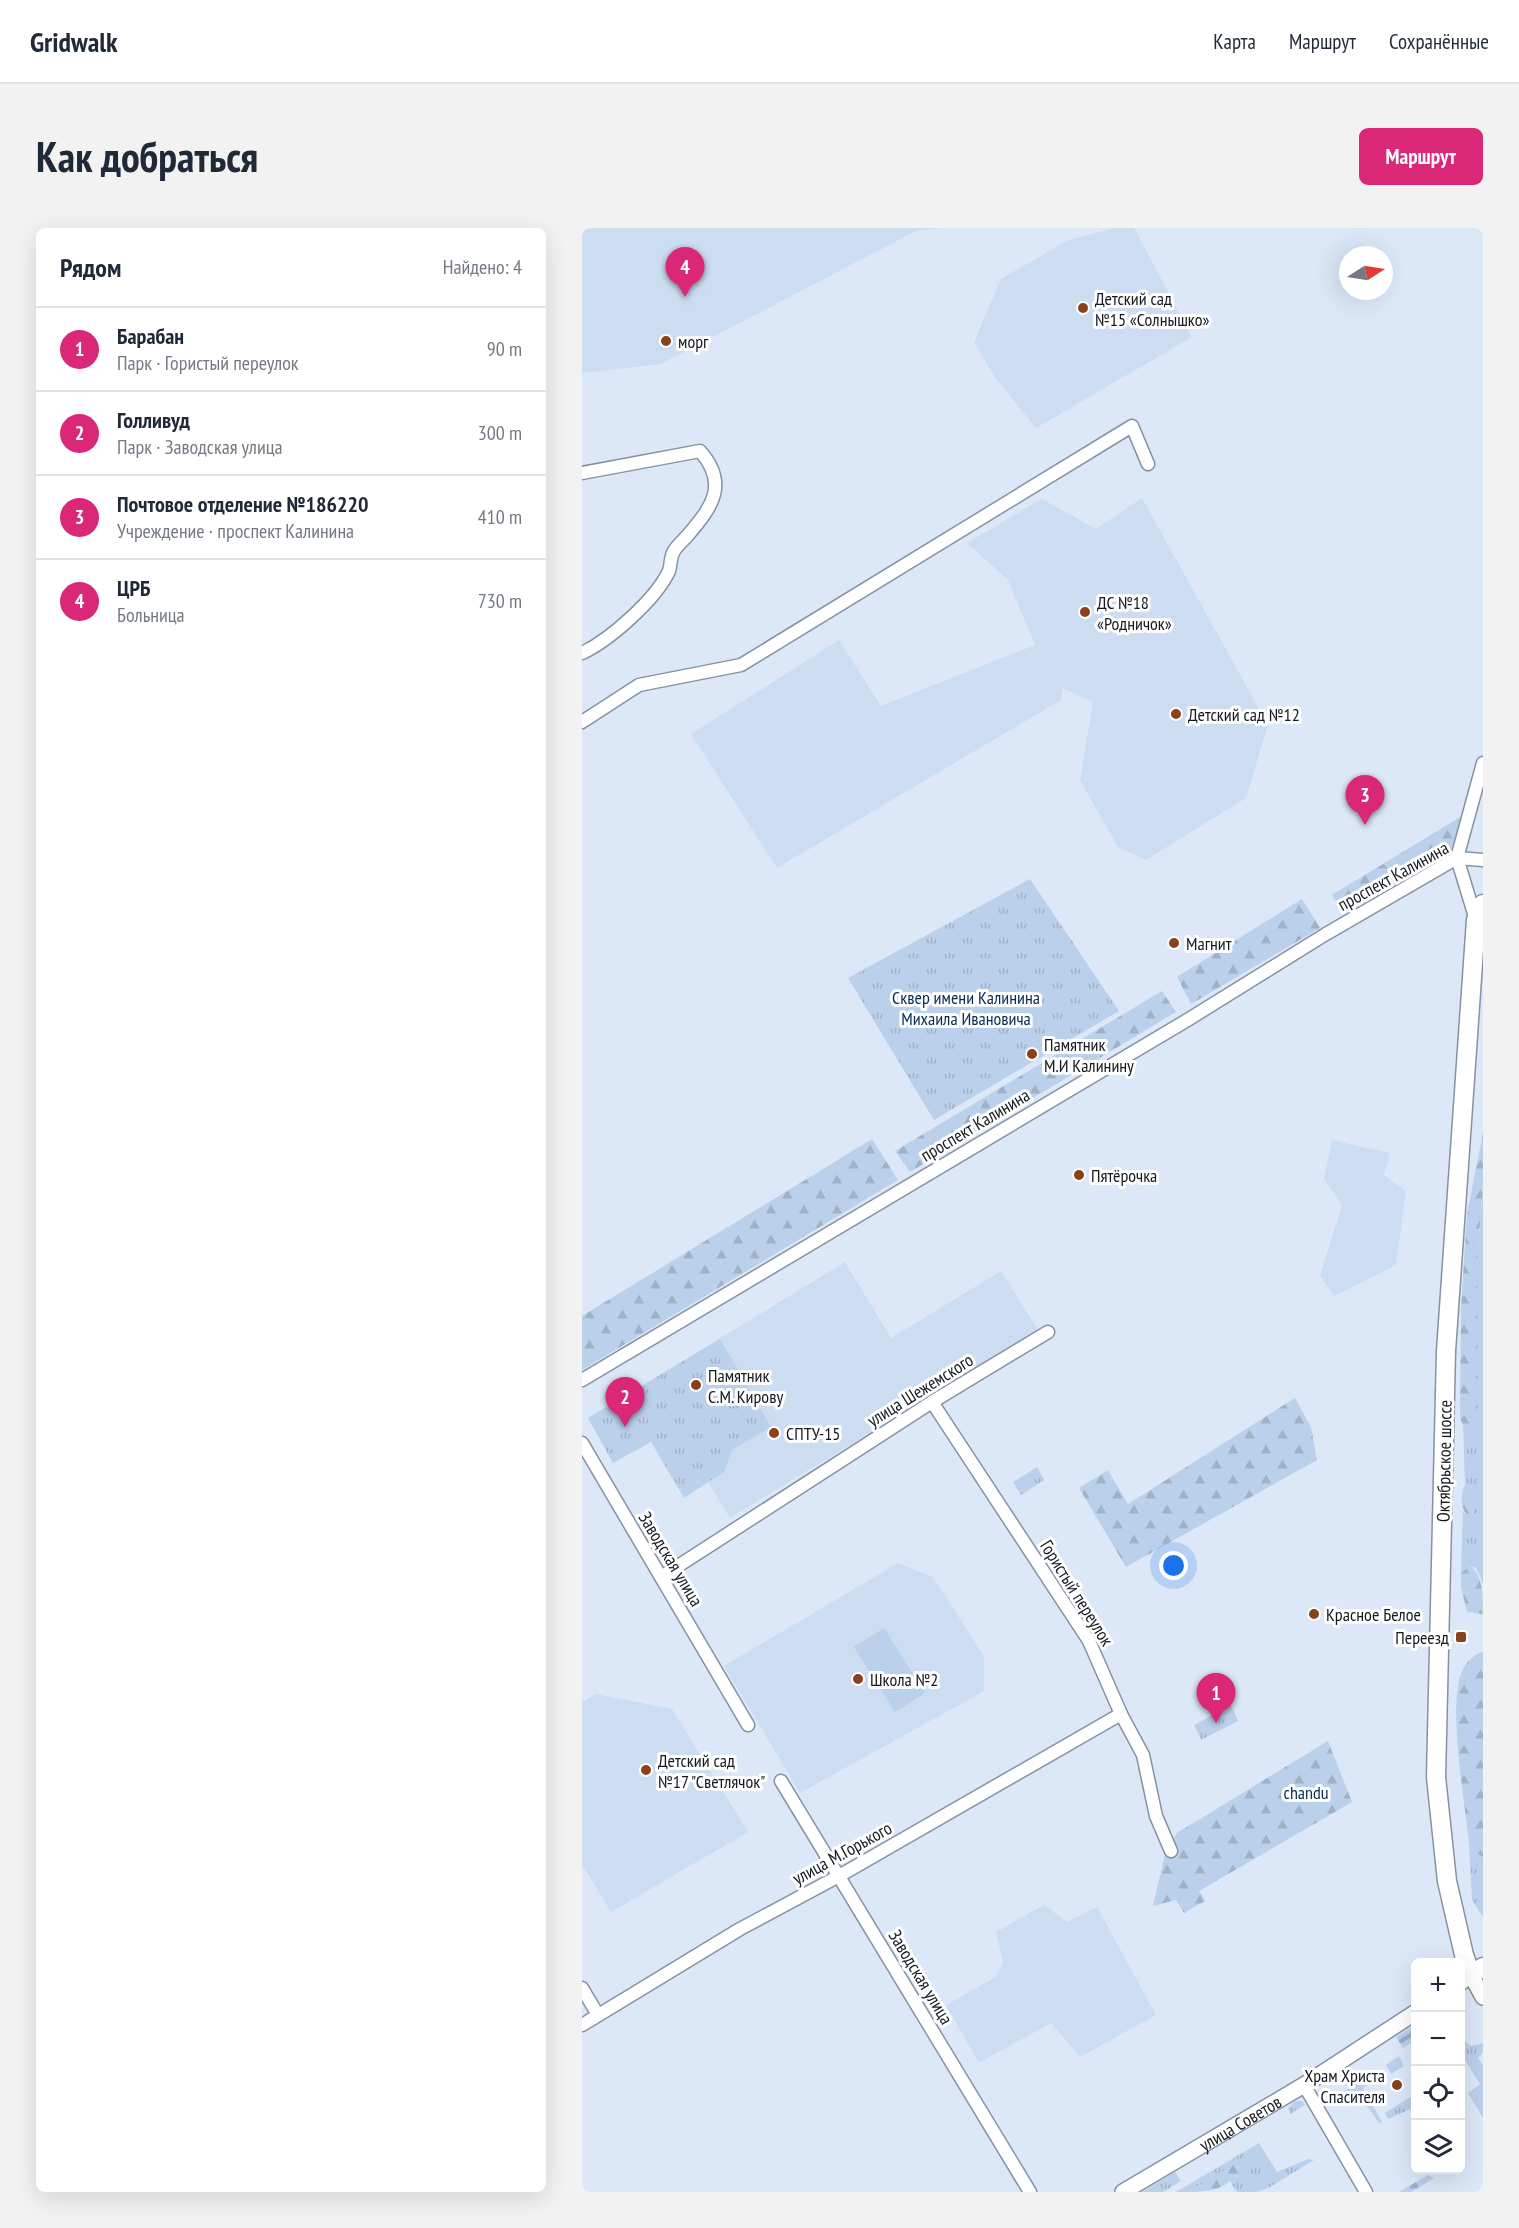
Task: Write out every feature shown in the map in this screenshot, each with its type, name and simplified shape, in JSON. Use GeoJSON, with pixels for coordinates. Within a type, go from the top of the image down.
{"type":"FeatureCollection","features":[{"type":"Feature","properties":{"kind":"main road","name":"Октябрьское шоссе"},"geometry":{"type":"LineString","coordinates":[[1472,1975],[1460,1940],[1448,1881],[1437,1777],[1446,1351],[1479,912]]}},
{"type":"Feature","properties":{"kind":"street"},"geometry":{"type":"LineString","coordinates":[[582,722],[639,685],[741,666],[1132,426],[1148,464]]}},
{"type":"Feature","properties":{"kind":"street"},"geometry":{"type":"LineString","coordinates":[[582,473],[700,451],[711,464],[717,484],[708,511],[673,553],[670,569],[656,593],[598,645],[582,653]]}},
{"type":"Feature","properties":{"kind":"street"},"geometry":{"type":"LineString","coordinates":[[1457,858],[1483,763]]}},
{"type":"Feature","properties":{"kind":"street","name":"проспект Калинина"},"geometry":{"type":"LineString","coordinates":[[582,1380],[1189,1019],[1326,934],[1457,858],[1483,861]]}},
{"type":"Feature","properties":{"kind":"street","name":"Октябрьское шоссе"},"geometry":{"type":"LineString","coordinates":[[1457,858],[1479,912]]}},
{"type":"Feature","properties":{"kind":"street","name":"улица Шежемского"},"geometry":{"type":"LineString","coordinates":[[661,1577],[932,1402],[1048,1332]]}},
{"type":"Feature","properties":{"kind":"street","name":"Гористый переулок"},"geometry":{"type":"LineString","coordinates":[[932,1402],[1088,1640],[1121,1714],[1143,1755],[1156,1816],[1171,1851]]}},
{"type":"Feature","properties":{"kind":"street","name":"Заводская улица"},"geometry":{"type":"LineString","coordinates":[[582,1443],[748,1725]]}},
{"type":"Feature","properties":{"kind":"street","name":"улица М.Горького"},"geometry":{"type":"LineString","coordinates":[[582,2025],[740,1929],[839,1876],[1121,1714]]}},
{"type":"Feature","properties":{"kind":"street","name":"Заводская улица"},"geometry":{"type":"LineString","coordinates":[[781,1781],[1030,2192]]}},
{"type":"Feature","properties":{"kind":"street","name":"Октябрьское шоссе"},"geometry":{"type":"LineString","coordinates":[[1472,1975],[1483,1996]]}},
{"type":"Feature","properties":{"kind":"street"},"geometry":{"type":"LineString","coordinates":[[582,1988],[598,2015]]}},
{"type":"Feature","properties":{"kind":"street","name":"улица Советов"},"geometry":{"type":"LineString","coordinates":[[1124,2192],[1304,2085],[1411,2015]]}},
{"type":"Feature","properties":{"kind":"street"},"geometry":{"type":"LineString","coordinates":[[1304,2085],[1366,2192]]}},
{"type":"Feature","properties":{"kind":"shaded area"},"geometry":{"type":"Polygon","coordinates":[[[582,228],[942,228],[916,231],[661,364],[582,373],[582,228]]]}},
{"type":"Feature","properties":{"kind":"shaded area","name":"Детский сад №15 «Солнышко»"},"geometry":{"type":"Polygon","coordinates":[[[1115,228],[1134,228],[1192,337],[1036,428],[994,376],[974,342],[1001,279],[1068,240],[1115,228]]]}},
{"type":"Feature","properties":{"kind":"shaded area"},"geometry":{"type":"Polygon","coordinates":[[[1142,498],[1268,725],[1246,798],[1146,860],[1118,847],[1080,780],[1093,702],[1063,688],[1061,700],[777,868],[691,734],[839,640],[881,706],[1035,645],[1008,580],[967,543],[1042,499],[1096,529],[1142,498]]]}},
{"type":"Feature","properties":{"kind":"shaded area"},"geometry":{"type":"Polygon","coordinates":[[[1332,1140],[1390,1153],[1384,1175],[1406,1191],[1396,1265],[1334,1296],[1320,1276],[1342,1205],[1324,1179],[1332,1140]]]}},
{"type":"Feature","properties":{"kind":"shaded area","name":"СПТУ-15"},"geometry":{"type":"Polygon","coordinates":[[[845,1262],[891,1338],[1001,1271],[1038,1330],[730,1518],[647,1383],[845,1262]]]}},
{"type":"Feature","properties":{"kind":"shaded area","name":"Школа №2"},"geometry":{"type":"Polygon","coordinates":[[[898,1563],[933,1577],[984,1656],[984,1691],[800,1793],[724,1666],[898,1563]]]}},
{"type":"Feature","properties":{"kind":"shaded area","name":"Детский сад №17 \"Светлячок\""},"geometry":{"type":"Polygon","coordinates":[[[596,1694],[672,1709],[748,1832],[611,1912],[582,1864],[582,1702],[596,1694]]]}},
{"type":"Feature","properties":{"kind":"shaded area"},"geometry":{"type":"Polygon","coordinates":[[[1044,1905],[1067,1922],[1097,1907],[1156,2015],[1080,2057],[1051,2023],[979,2063],[946,2005],[996,1977],[1003,1963],[996,1932],[1044,1905]]]}},
{"type":"Feature","properties":{"kind":"green space"},"geometry":{"type":"Polygon","coordinates":[[[1470,811],[1456,849],[1344,913],[1332,895],[1470,811]]]}},
{"type":"Feature","properties":{"kind":"green space","name":"Сквер имени Калинина Михаила Ивановича"},"geometry":{"type":"Polygon","coordinates":[[[1030,879],[1119,1011],[934,1120],[848,978],[1030,879]]]}},
{"type":"Feature","properties":{"kind":"green space"},"geometry":{"type":"Polygon","coordinates":[[[1302,899],[1320,928],[1191,1004],[1177,977],[1302,899]]]}},
{"type":"Feature","properties":{"kind":"green space"},"geometry":{"type":"Polygon","coordinates":[[[1162,991],[1176,1012],[910,1172],[895,1151],[1162,991]]]}},
{"type":"Feature","properties":{"kind":"green space"},"geometry":{"type":"Polygon","coordinates":[[[1483,1133],[1483,1182],[1477,1263],[1478,1421],[1474,1427],[1467,1428],[1460,1418],[1461,1309],[1467,1214],[1483,1133]]]}},
{"type":"Feature","properties":{"kind":"green space"},"geometry":{"type":"Polygon","coordinates":[[[872,1139],[898,1180],[582,1370],[582,1316],[872,1139]]]}},
{"type":"Feature","properties":{"kind":"green space"},"geometry":{"type":"Polygon","coordinates":[[[1483,1182],[1483,1584],[1476,1568],[1470,1566],[1461,1573],[1463,1511],[1467,1515],[1472,1515],[1474,1508],[1470,1486],[1465,1485],[1463,1425],[1467,1428],[1476,1328],[1477,1263],[1483,1182]]]}},
{"type":"Feature","properties":{"kind":"green space"},"geometry":{"type":"Polygon","coordinates":[[[720,1339],[771,1427],[732,1450],[724,1472],[684,1498],[651,1442],[613,1463],[588,1418],[720,1339]]]}},
{"type":"Feature","properties":{"kind":"green space"},"geometry":{"type":"Polygon","coordinates":[[[1295,1398],[1311,1427],[1317,1460],[1126,1567],[1079,1488],[1108,1470],[1128,1504],[1295,1398]]]}},
{"type":"Feature","properties":{"kind":"green space"},"geometry":{"type":"Polygon","coordinates":[[[1037,1467],[1044,1480],[1021,1495],[1013,1482],[1037,1467]]]}},
{"type":"Feature","properties":{"kind":"green space"},"geometry":{"type":"Polygon","coordinates":[[[1465,1485],[1470,1486],[1474,1496],[1475,1504],[1472,1515],[1467,1515],[1462,1504],[1465,1485]]]}},
{"type":"Feature","properties":{"kind":"green space"},"geometry":{"type":"Polygon","coordinates":[[[1470,1566],[1480,1580],[1483,1614],[1467,1612],[1461,1587],[1461,1573],[1470,1566]]]}},
{"type":"Feature","properties":{"kind":"green space"},"geometry":{"type":"Polygon","coordinates":[[[884,1628],[925,1693],[895,1712],[854,1647],[884,1628]]]}},
{"type":"Feature","properties":{"kind":"green space"},"geometry":{"type":"Polygon","coordinates":[[[1483,1652],[1483,1857],[1473,1851],[1469,1843],[1456,1709],[1457,1689],[1461,1674],[1472,1657],[1483,1652]]]}},
{"type":"Feature","properties":{"kind":"green space"},"geometry":{"type":"Polygon","coordinates":[[[1231,1705],[1238,1721],[1201,1740],[1194,1725],[1231,1705]]]}},
{"type":"Feature","properties":{"kind":"green space","name":"chandu"},"geometry":{"type":"Polygon","coordinates":[[[1328,1741],[1352,1802],[1199,1891],[1205,1901],[1184,1913],[1176,1900],[1153,1906],[1166,1850],[1177,1833],[1328,1741]]]}},
{"type":"Feature","properties":{"kind":"green space"},"geometry":{"type":"Polygon","coordinates":[[[1469,1843],[1473,1851],[1483,1857],[1483,1917],[1472,1900],[1469,1843]]]}},
{"type":"Feature","properties":{"kind":"green space"},"geometry":{"type":"Polygon","coordinates":[[[1411,2028],[1411,2043],[1403,2048],[1396,2037],[1411,2028]]]}},
{"type":"Feature","properties":{"kind":"green space"},"geometry":{"type":"Polygon","coordinates":[[[1465,2041],[1471,2046],[1483,2043],[1483,2052],[1478,2058],[1483,2065],[1483,2118],[1468,2093],[1480,2084],[1465,2060],[1465,2041]]]}},
{"type":"Feature","properties":{"kind":"green space"},"geometry":{"type":"Polygon","coordinates":[[[1399,2056],[1404,2066],[1391,2074],[1386,2065],[1399,2056]]]}},
{"type":"Feature","properties":{"kind":"green space"},"geometry":{"type":"Polygon","coordinates":[[[1376,2071],[1380,2077],[1363,2088],[1382,2122],[1379,2123],[1360,2101],[1350,2100],[1334,2106],[1330,2100],[1376,2071]]]}},
{"type":"Feature","properties":{"kind":"green space"},"geometry":{"type":"Polygon","coordinates":[[[1411,2097],[1411,2109],[1388,2119],[1385,2113],[1411,2097]]]}},
{"type":"Feature","properties":{"kind":"green space"},"geometry":{"type":"Polygon","coordinates":[[[1295,2101],[1302,2101],[1305,2105],[1290,2114],[1288,2108],[1295,2101]]]}},
{"type":"Feature","properties":{"kind":"green space"},"geometry":{"type":"Polygon","coordinates":[[[1259,2143],[1277,2172],[1308,2159],[1314,2160],[1270,2187],[1257,2192],[1237,2192],[1230,2181],[1238,2176],[1233,2166],[1188,2192],[1176,2192],[1259,2143]]]}},
{"type":"Feature","properties":{"kind":"green space"},"geometry":{"type":"Polygon","coordinates":[[[1233,2165],[1242,2170],[1224,2185],[1211,2190],[1188,2192],[1233,2165]]]}},
{"type":"Feature","properties":{"kind":"green space"},"geometry":{"type":"Polygon","coordinates":[[[1175,2172],[1181,2181],[1163,2192],[1142,2192],[1175,2172]]]}},
{"type":"Feature","properties":{"kind":"green space"},"geometry":{"type":"Polygon","coordinates":[[[1428,2175],[1434,2178],[1411,2192],[1399,2192],[1428,2175]]]}},
{"type":"Feature","properties":{"kind":"waterway"},"geometry":{"type":"LineString","coordinates":[[1401,2041],[1411,2035]]}},
{"type":"Feature","properties":{"kind":"place","name":"ЦРБ"},"geometry":{"type":"Point","coordinates":[685,297]}},
{"type":"Feature","properties":{"kind":"place","name":"Детский сад №15 «Солнышко»"},"geometry":{"type":"Point","coordinates":[1083,308]}},
{"type":"Feature","properties":{"kind":"place","name":"морг"},"geometry":{"type":"Point","coordinates":[666,341]}},
{"type":"Feature","properties":{"kind":"place","name":"ДС №18 «Родничок»"},"geometry":{"type":"Point","coordinates":[1085,612]}},
{"type":"Feature","properties":{"kind":"place","name":"Детский сад №12"},"geometry":{"type":"Point","coordinates":[1176,714]}},
{"type":"Feature","properties":{"kind":"place","name":"Почтовое отделение №186220"},"geometry":{"type":"Point","coordinates":[1365,825]}},
{"type":"Feature","properties":{"kind":"place","name":"Магнит"},"geometry":{"type":"Point","coordinates":[1174,943]}},
{"type":"Feature","properties":{"kind":"place","name":"Памятник М.И Калинину"},"geometry":{"type":"Point","coordinates":[1032,1054]}},
{"type":"Feature","properties":{"kind":"place","name":"Пятёрочка"},"geometry":{"type":"Point","coordinates":[1079,1175]}},
{"type":"Feature","properties":{"kind":"place","name":"Памятник С.М. Кирову"},"geometry":{"type":"Point","coordinates":[696,1385]}},
{"type":"Feature","properties":{"kind":"place","name":"Голливуд"},"geometry":{"type":"Point","coordinates":[625,1427]}},
{"type":"Feature","properties":{"kind":"place","name":"СПТУ-15"},"geometry":{"type":"Point","coordinates":[774,1433]}},
{"type":"Feature","properties":{"kind":"place","name":"Красное Белое"},"geometry":{"type":"Point","coordinates":[1314,1614]}},
{"type":"Feature","properties":{"kind":"place","name":"Переезд"},"geometry":{"type":"Point","coordinates":[1461,1637]}},
{"type":"Feature","properties":{"kind":"place","name":"Школа №2"},"geometry":{"type":"Point","coordinates":[858,1679]}},
{"type":"Feature","properties":{"kind":"place","name":"Барабан"},"geometry":{"type":"Point","coordinates":[1216,1723]}},
{"type":"Feature","properties":{"kind":"place","name":"Детский сад №17 \"Светлячок\""},"geometry":{"type":"Point","coordinates":[646,1770]}},
{"type":"Feature","properties":{"kind":"place","name":"Храм Христа Спасителя"},"geometry":{"type":"Point","coordinates":[1397,2085]}}]}
